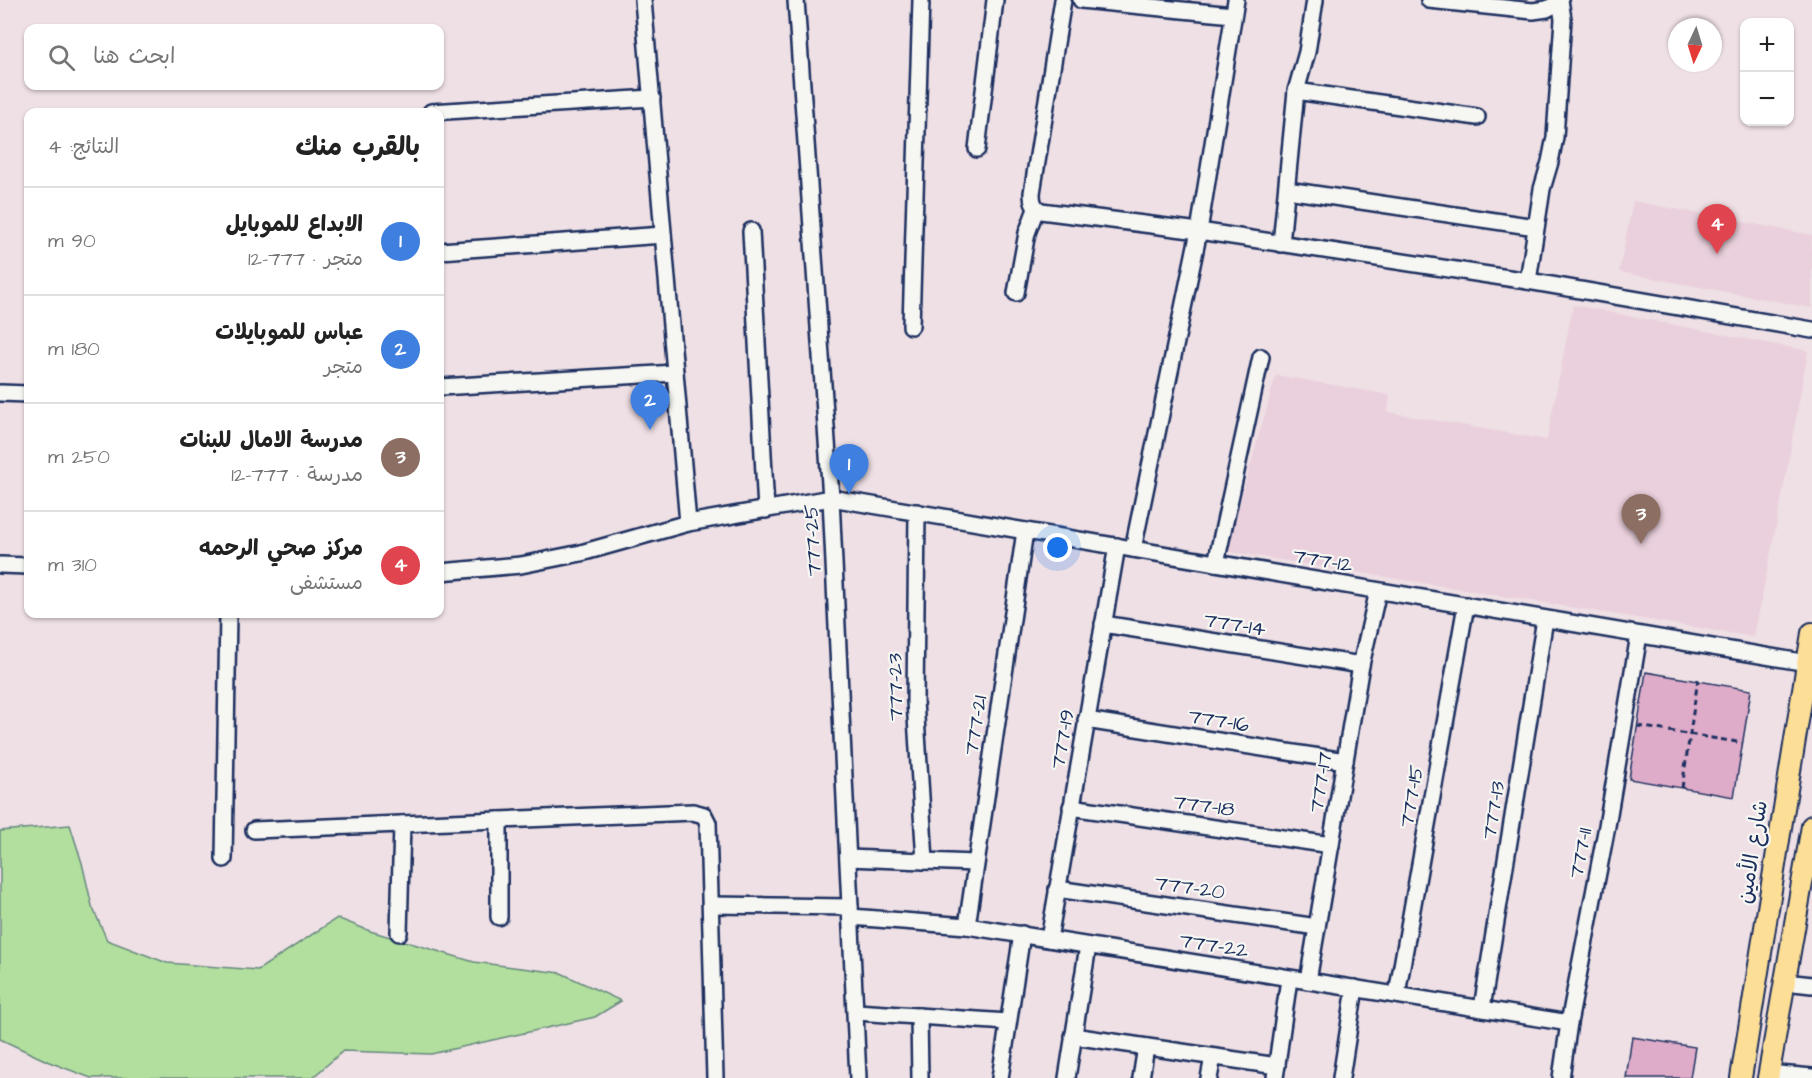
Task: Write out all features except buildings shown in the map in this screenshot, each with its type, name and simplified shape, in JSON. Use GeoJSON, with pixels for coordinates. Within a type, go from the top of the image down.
{"type":"FeatureCollection","features":[{"type":"Feature","properties":{"kind":"main road","name":"شارع الأمين"},"geometry":{"type":"LineString","coordinates":[[1741,1078],[1812,633]]}},
{"type":"Feature","properties":{"kind":"main road"},"geometry":{"type":"LineString","coordinates":[[1768,1076],[1810,833],[1779,837]]}},
{"type":"Feature","properties":{"kind":"street"},"geometry":{"type":"LineString","coordinates":[[643,0],[688,523]]}},
{"type":"Feature","properties":{"kind":"street","name":"777-25"},"geometry":{"type":"LineString","coordinates":[[796,0],[831,498],[858,1078]]}},
{"type":"Feature","properties":{"kind":"street"},"geometry":{"type":"LineString","coordinates":[[911,326],[921,0]]}},
{"type":"Feature","properties":{"kind":"street"},"geometry":{"type":"LineString","coordinates":[[977,149],[995,0]]}},
{"type":"Feature","properties":{"kind":"street"},"geometry":{"type":"LineString","coordinates":[[1063,0],[1032,193],[1036,208],[1048,213],[1199,231],[1528,281],[1812,330]]}},
{"type":"Feature","properties":{"kind":"street"},"geometry":{"type":"LineString","coordinates":[[1082,0],[1234,7],[1199,231],[1132,549]]}},
{"type":"Feature","properties":{"kind":"street"},"geometry":{"type":"LineString","coordinates":[[1281,244],[1296,91],[1307,52],[1315,0]]}},
{"type":"Feature","properties":{"kind":"street"},"geometry":{"type":"LineString","coordinates":[[1429,0],[1533,11],[1547,9],[1560,1],[1563,19],[1555,137],[1542,189],[1528,281]]}},
{"type":"Feature","properties":{"kind":"street"},"geometry":{"type":"LineString","coordinates":[[1296,91],[1477,117]]}},
{"type":"Feature","properties":{"kind":"street"},"geometry":{"type":"LineString","coordinates":[[444,111],[652,98]]}},
{"type":"Feature","properties":{"kind":"street"},"geometry":{"type":"LineString","coordinates":[[1287,190],[1536,226]]}},
{"type":"Feature","properties":{"kind":"street"},"geometry":{"type":"LineString","coordinates":[[1016,294],[1028,233],[1036,208]]}},
{"type":"Feature","properties":{"kind":"street"},"geometry":{"type":"LineString","coordinates":[[752,231],[766,510]]}},
{"type":"Feature","properties":{"kind":"street"},"geometry":{"type":"LineString","coordinates":[[444,251],[663,235]]}},
{"type":"Feature","properties":{"kind":"street"},"geometry":{"type":"LineString","coordinates":[[1216,563],[1261,357]]}},
{"type":"Feature","properties":{"kind":"street"},"geometry":{"type":"LineString","coordinates":[[444,387],[675,373]]}},
{"type":"Feature","properties":{"kind":"street"},"geometry":{"type":"LineString","coordinates":[[0,393],[24,394]]}},
{"type":"Feature","properties":{"kind":"street","name":"777-12"},"geometry":{"type":"LineString","coordinates":[[444,572],[521,565],[581,553],[688,523],[831,498],[1808,663]]}},
{"type":"Feature","properties":{"kind":"street","name":"777-23"},"geometry":{"type":"LineString","coordinates":[[917,512],[915,701],[925,861]]}},
{"type":"Feature","properties":{"kind":"street","name":"777-21"},"geometry":{"type":"LineString","coordinates":[[967,926],[1025,531]]}},
{"type":"Feature","properties":{"kind":"street","name":"777-19"},"geometry":{"type":"LineString","coordinates":[[1049,939],[1117,546]]}},
{"type":"Feature","properties":{"kind":"street"},"geometry":{"type":"LineString","coordinates":[[0,565],[24,566]]}},
{"type":"Feature","properties":{"kind":"street","name":"777-17"},"geometry":{"type":"LineString","coordinates":[[1308,981],[1361,665],[1378,591]]}},
{"type":"Feature","properties":{"kind":"street","name":"777-15"},"geometry":{"type":"LineString","coordinates":[[1397,994],[1466,605]]}},
{"type":"Feature","properties":{"kind":"street"},"geometry":{"type":"LineString","coordinates":[[224,859],[228,618]]}},
{"type":"Feature","properties":{"kind":"street","name":"777-13"},"geometry":{"type":"LineString","coordinates":[[1482,1008],[1545,619]]}},
{"type":"Feature","properties":{"kind":"street","name":"777-14"},"geometry":{"type":"LineString","coordinates":[[1103,624],[1361,665]]}},
{"type":"Feature","properties":{"kind":"street","name":"777-11"},"geometry":{"type":"LineString","coordinates":[[1561,1078],[1640,635]]}},
{"type":"Feature","properties":{"kind":"street","name":"777-16"},"geometry":{"type":"LineString","coordinates":[[1086,720],[1345,761]]}},
{"type":"Feature","properties":{"kind":"street","name":"777-18"},"geometry":{"type":"LineString","coordinates":[[1071,807],[1331,845]]}},
{"type":"Feature","properties":{"kind":"street"},"geometry":{"type":"LineString","coordinates":[[254,830],[693,812],[704,815],[708,823],[715,1078]]}},
{"type":"Feature","properties":{"kind":"street"},"geometry":{"type":"LineString","coordinates":[[499,820],[499,917]]}},
{"type":"Feature","properties":{"kind":"street"},"geometry":{"type":"LineString","coordinates":[[399,933],[402,824]]}},
{"type":"Feature","properties":{"kind":"street"},"geometry":{"type":"LineString","coordinates":[[848,858],[975,863]]}},
{"type":"Feature","properties":{"kind":"street","name":"777-20"},"geometry":{"type":"LineString","coordinates":[[1057,889],[1317,927]]}},
{"type":"Feature","properties":{"kind":"street","name":"777-22"},"geometry":{"type":"LineString","coordinates":[[711,905],[850,912],[967,926],[1569,1023]]}},
{"type":"Feature","properties":{"kind":"street"},"geometry":{"type":"LineString","coordinates":[[1000,1078],[1022,934]]}},
{"type":"Feature","properties":{"kind":"street"},"geometry":{"type":"LineString","coordinates":[[1067,1078],[1088,946]]}},
{"type":"Feature","properties":{"kind":"street"},"geometry":{"type":"LineString","coordinates":[[1073,1036],[1212,1057],[1276,1072],[1289,979]]}},
{"type":"Feature","properties":{"kind":"street"},"geometry":{"type":"LineString","coordinates":[[1785,982],[1812,985]]}},
{"type":"Feature","properties":{"kind":"street"},"geometry":{"type":"LineString","coordinates":[[1341,1078],[1354,988]]}},
{"type":"Feature","properties":{"kind":"street"},"geometry":{"type":"LineString","coordinates":[[856,1012],[1008,1022]]}},
{"type":"Feature","properties":{"kind":"street"},"geometry":{"type":"LineString","coordinates":[[919,1016],[920,1078]]}},
{"type":"Feature","properties":{"kind":"street"},"geometry":{"type":"LineString","coordinates":[[1141,1078],[1146,1047]]}},
{"type":"Feature","properties":{"kind":"street"},"geometry":{"type":"LineString","coordinates":[[1209,1078],[1212,1057]]}},
{"type":"Feature","properties":{"kind":"street"},"geometry":{"type":"LineString","coordinates":[[1768,1076],[1812,1077]]}},
{"type":"Feature","properties":{"kind":"path"},"geometry":{"type":"LineString","coordinates":[[1682,788],[1698,679]]}},
{"type":"Feature","properties":{"kind":"path"},"geometry":{"type":"LineString","coordinates":[[1636,726],[1743,743]]}},
{"type":"Feature","properties":{"kind":"shaded area"},"geometry":{"type":"Polygon","coordinates":[[[1633,201],[1812,235],[1812,308],[1619,272],[1633,201]]]}},
{"type":"Feature","properties":{"kind":"shaded area"},"geometry":{"type":"Polygon","coordinates":[[[1573,305],[1808,351],[1754,637],[1226,551],[1276,375],[1390,395],[1388,412],[1547,440],[1573,305]]]}},
{"type":"Feature","properties":{"kind":"green space"},"geometry":{"type":"Polygon","coordinates":[[[70,825],[92,906],[107,940],[167,963],[258,970],[337,918],[370,931],[474,962],[561,973],[621,1001],[595,1017],[431,1054],[343,1051],[312,1078],[91,1078],[49,1062],[0,1039],[0,831],[70,825]]]}},
{"type":"Feature","properties":{"kind":"place","name":"مركز صحي الرحمه"},"geometry":{"type":"Point","coordinates":[1717,254]}},
{"type":"Feature","properties":{"kind":"place","name":"عباس للموبايلات"},"geometry":{"type":"Point","coordinates":[650,430]}},
{"type":"Feature","properties":{"kind":"place","name":"الابداع للموبايل"},"geometry":{"type":"Point","coordinates":[849,494]}},
{"type":"Feature","properties":{"kind":"place","name":"مدرسة الامال للبنات"},"geometry":{"type":"Point","coordinates":[1641,544]}}]}
